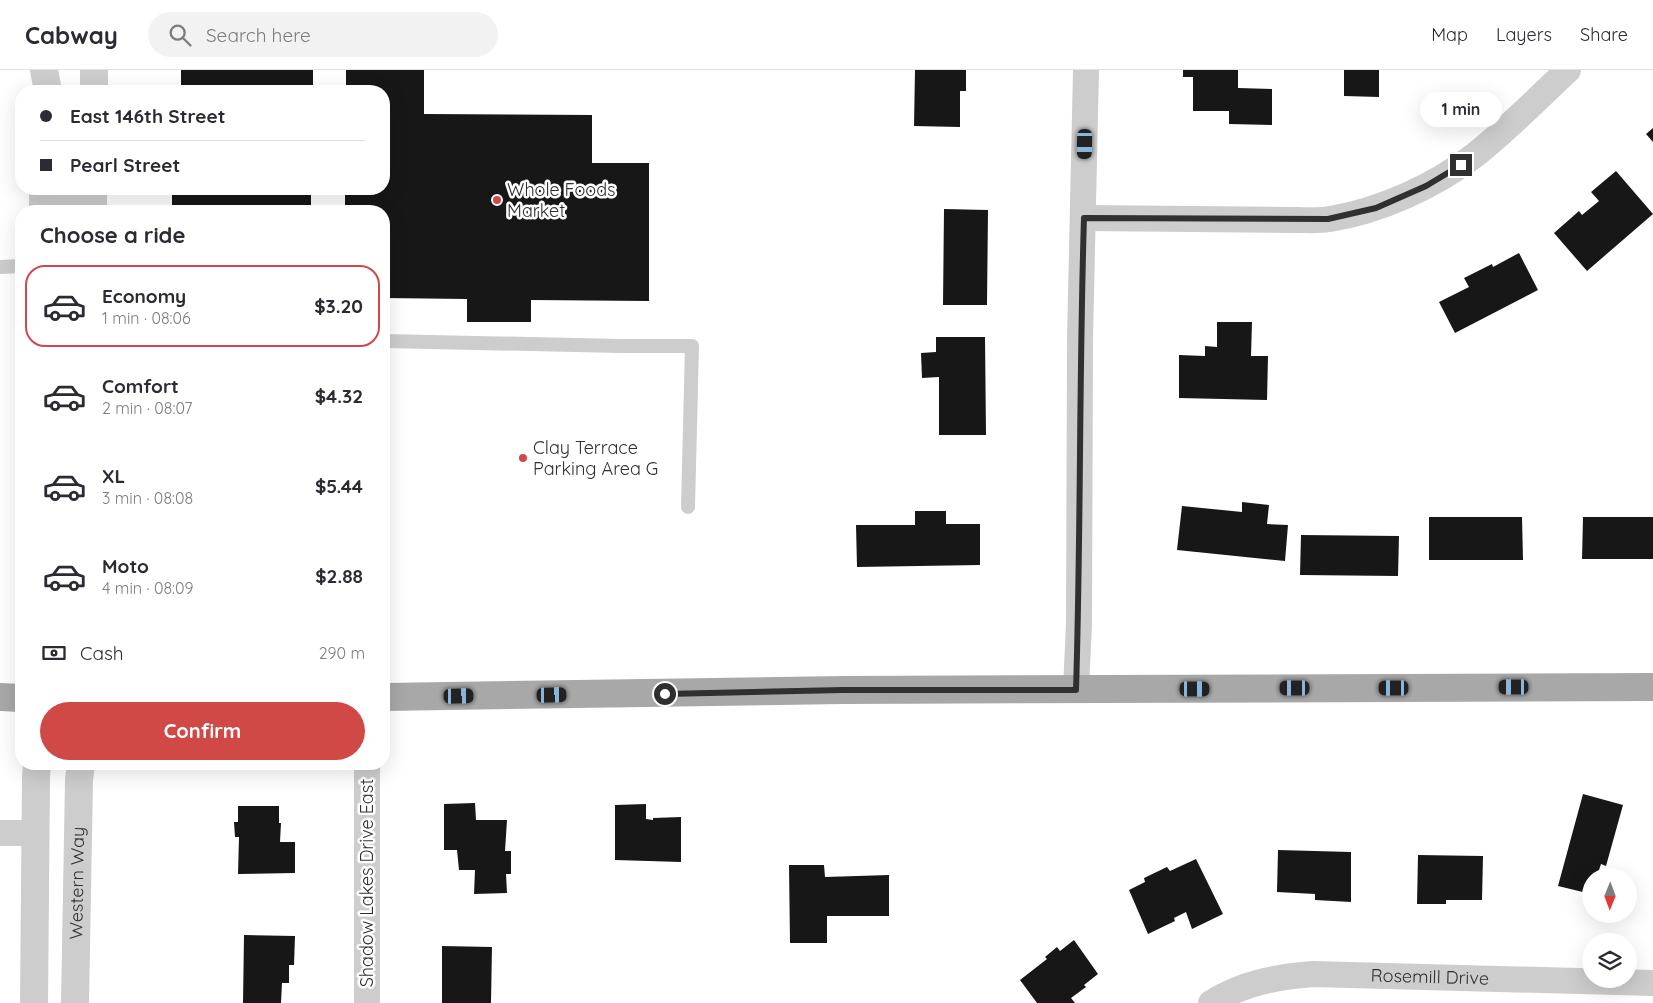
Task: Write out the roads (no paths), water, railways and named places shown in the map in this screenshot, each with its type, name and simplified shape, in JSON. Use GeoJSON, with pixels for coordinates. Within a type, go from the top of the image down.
{"type":"FeatureCollection","features":[{"type":"Feature","properties":{"kind":"main road"},"geometry":{"type":"LineString","coordinates":[[390,697],[843,690],[1653,687]]}},
{"type":"Feature","properties":{"kind":"main road"},"geometry":{"type":"LineString","coordinates":[[0,697],[15,698]]}},
{"type":"Feature","properties":{"kind":"street"},"geometry":{"type":"LineString","coordinates":[[42,85],[43,70]]}},
{"type":"Feature","properties":{"kind":"street"},"geometry":{"type":"LineString","coordinates":[[43,70],[47,85]]}},
{"type":"Feature","properties":{"kind":"street"},"geometry":{"type":"LineString","coordinates":[[94,70],[94,85]]}},
{"type":"Feature","properties":{"kind":"street"},"geometry":{"type":"LineString","coordinates":[[1076,690],[1079,624],[1080,339],[1086,70]]}},
{"type":"Feature","properties":{"kind":"street"},"geometry":{"type":"LineString","coordinates":[[1084,218],[1320,220],[1370,210],[1426,186],[1461,165],[1496,137],[1568,70]]}},
{"type":"Feature","properties":{"kind":"street"},"geometry":{"type":"LineString","coordinates":[[34,1003],[37,770]]}},
{"type":"Feature","properties":{"kind":"street","name":"Western Way"},"geometry":{"type":"LineString","coordinates":[[75,1003],[80,770]]}},
{"type":"Feature","properties":{"kind":"street","name":"Shadow Lakes Drive East"},"geometry":{"type":"LineString","coordinates":[[367,770],[367,1003]]}},
{"type":"Feature","properties":{"kind":"street"},"geometry":{"type":"LineString","coordinates":[[0,833],[35,833]]}},
{"type":"Feature","properties":{"kind":"street","name":"Rosemill Drive"},"geometry":{"type":"LineString","coordinates":[[1212,1003],[1247,985],[1281,976],[1313,974],[1653,983]]}},
{"type":"Feature","properties":{"kind":"lane"},"geometry":{"type":"LineString","coordinates":[[0,267],[15,266]]}},
{"type":"Feature","properties":{"kind":"lane"},"geometry":{"type":"LineString","coordinates":[[390,341],[692,346],[688,507]]}},
{"type":"Feature","properties":{"kind":"place","name":"Whole Foods Market"},"geometry":{"type":"Point","coordinates":[497,200]}},
{"type":"Feature","properties":{"kind":"place","name":"Clay Terrace Parking Area G"},"geometry":{"type":"Point","coordinates":[523,458]}}]}
